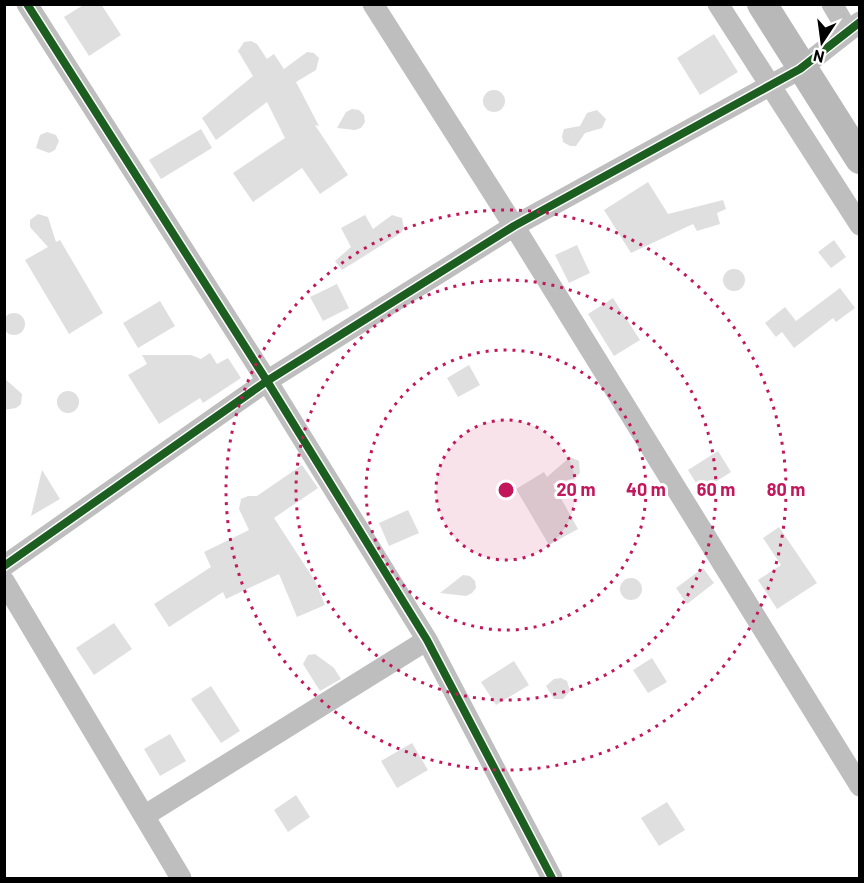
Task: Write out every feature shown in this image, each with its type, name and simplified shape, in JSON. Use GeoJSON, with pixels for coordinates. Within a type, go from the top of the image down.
{"type":"FeatureCollection","features":[{"type":"Feature","properties":{"kind":"main road"},"geometry":{"type":"LineString","coordinates":[[762,4],[800,69],[860,159]]}},
{"type":"Feature","properties":{"kind":"street"},"geometry":{"type":"LineString","coordinates":[[27,4],[267,381],[427,640],[552,879]]}},
{"type":"Feature","properties":{"kind":"street"},"geometry":{"type":"LineString","coordinates":[[373,4],[514,226],[860,786]]}},
{"type":"Feature","properties":{"kind":"street"},"geometry":{"type":"LineString","coordinates":[[718,4],[860,225]]}},
{"type":"Feature","properties":{"kind":"street"},"geometry":{"type":"LineString","coordinates":[[4,566],[267,381],[514,226],[800,69],[854,26],[832,4]]}},
{"type":"Feature","properties":{"kind":"street"},"geometry":{"type":"LineString","coordinates":[[4,581],[181,879]]}},
{"type":"Feature","properties":{"kind":"street"},"geometry":{"type":"LineString","coordinates":[[144,816],[427,640]]}},
{"type":"Feature","properties":{"kind":"building"},"geometry":{"type":"Polygon","coordinates":[[[85,4],[101,4],[121,35],[89,56],[64,17],[85,4]]]}},
{"type":"Feature","properties":{"kind":"building"},"geometry":{"type":"Polygon","coordinates":[[[714,34],[738,72],[700,95],[677,58],[714,34]]]}},
{"type":"Feature","properties":{"kind":"building"},"geometry":{"type":"Polygon","coordinates":[[[251,41],[257,44],[267,59],[274,54],[284,69],[307,52],[314,53],[319,58],[316,70],[296,82],[319,126],[315,125],[348,175],[320,194],[302,168],[253,202],[233,173],[285,138],[267,102],[216,140],[202,118],[253,76],[238,51],[244,42],[251,41]]]}},
{"type":"Feature","properties":{"kind":"building"},"geometry":{"type":"Polygon","coordinates":[[[494,90],[504,97],[505,101],[498,111],[494,112],[484,105],[483,101],[490,91],[494,90]]]}},
{"type":"Feature","properties":{"kind":"building"},"geometry":{"type":"Polygon","coordinates":[[[352,109],[359,110],[364,115],[365,122],[361,128],[355,130],[337,128],[346,112],[352,109]]]}},
{"type":"Feature","properties":{"kind":"building"},"geometry":{"type":"Polygon","coordinates":[[[597,110],[606,119],[602,128],[585,133],[576,146],[563,142],[564,129],[580,126],[587,113],[597,110]]]}},
{"type":"Feature","properties":{"kind":"building"},"geometry":{"type":"Polygon","coordinates":[[[201,129],[212,148],[161,179],[149,160],[201,129]]]}},
{"type":"Feature","properties":{"kind":"building"},"geometry":{"type":"Polygon","coordinates":[[[47,132],[56,135],[59,141],[55,150],[49,153],[36,148],[40,135],[47,132]]]}},
{"type":"Feature","properties":{"kind":"building"},"geometry":{"type":"Polygon","coordinates":[[[648,182],[668,214],[723,200],[726,209],[717,213],[720,224],[697,231],[693,224],[631,253],[604,210],[648,182]]]}},
{"type":"Feature","properties":{"kind":"building"},"geometry":{"type":"Polygon","coordinates":[[[38,214],[48,217],[56,242],[60,240],[103,313],[69,334],[25,260],[48,247],[30,227],[30,220],[38,214]]]}},
{"type":"Feature","properties":{"kind":"building"},"geometry":{"type":"Polygon","coordinates":[[[365,215],[373,229],[392,215],[402,218],[404,228],[401,233],[342,270],[335,261],[351,247],[341,228],[365,215]]]}},
{"type":"Feature","properties":{"kind":"building"},"geometry":{"type":"Polygon","coordinates":[[[834,240],[846,257],[831,268],[818,252],[834,240]]]}},
{"type":"Feature","properties":{"kind":"building"},"geometry":{"type":"Polygon","coordinates":[[[577,245],[590,273],[569,283],[555,255],[577,245]]]}},
{"type":"Feature","properties":{"kind":"building"},"geometry":{"type":"Polygon","coordinates":[[[734,269],[744,276],[745,280],[738,290],[734,291],[724,284],[723,280],[730,270],[734,269]]]}},
{"type":"Feature","properties":{"kind":"building"},"geometry":{"type":"Polygon","coordinates":[[[337,284],[349,308],[323,321],[310,297],[337,284]]]}},
{"type":"Feature","properties":{"kind":"building"},"geometry":{"type":"Polygon","coordinates":[[[840,288],[855,308],[836,322],[833,318],[794,348],[782,332],[776,337],[765,323],[785,307],[796,321],[840,288]]]}},
{"type":"Feature","properties":{"kind":"building"},"geometry":{"type":"Polygon","coordinates":[[[613,298],[640,340],[614,356],[588,314],[613,298]]]}},
{"type":"Feature","properties":{"kind":"building"},"geometry":{"type":"Polygon","coordinates":[[[160,301],[175,326],[138,348],[123,323],[160,301]]]}},
{"type":"Feature","properties":{"kind":"building"},"geometry":{"type":"Polygon","coordinates":[[[14,313],[22,316],[25,324],[22,332],[14,335],[6,332],[3,324],[6,316],[14,313]]]}},
{"type":"Feature","properties":{"kind":"building"},"geometry":{"type":"Polygon","coordinates":[[[210,353],[217,364],[228,358],[241,378],[203,403],[200,398],[159,424],[128,375],[147,364],[142,355],[191,355],[201,359],[210,353]]]}},
{"type":"Feature","properties":{"kind":"building"},"geometry":{"type":"Polygon","coordinates":[[[469,365],[480,385],[458,397],[447,378],[469,365]]]}},
{"type":"Feature","properties":{"kind":"building"},"geometry":{"type":"Polygon","coordinates":[[[4,378],[22,394],[21,404],[16,408],[4,410],[4,378]]]}},
{"type":"Feature","properties":{"kind":"building"},"geometry":{"type":"Polygon","coordinates":[[[68,391],[78,398],[79,402],[72,412],[68,413],[58,406],[57,402],[64,392],[68,391]]]}},
{"type":"Feature","properties":{"kind":"building"},"geometry":{"type":"Polygon","coordinates":[[[718,451],[731,472],[701,491],[688,470],[718,451]]]}},
{"type":"Feature","properties":{"kind":"building"},"geometry":{"type":"Polygon","coordinates":[[[570,457],[579,461],[580,473],[575,478],[553,484],[578,529],[549,545],[516,489],[544,472],[547,477],[570,457]]]}},
{"type":"Feature","properties":{"kind":"building"},"geometry":{"type":"Polygon","coordinates":[[[302,465],[318,488],[274,518],[315,581],[325,605],[297,617],[279,574],[226,599],[223,592],[169,627],[154,604],[211,567],[204,552],[249,530],[239,509],[241,499],[257,496],[302,465]]]}},
{"type":"Feature","properties":{"kind":"building"},"geometry":{"type":"Polygon","coordinates":[[[42,470],[60,499],[31,516],[42,470]]]}},
{"type":"Feature","properties":{"kind":"building"},"geometry":{"type":"Polygon","coordinates":[[[408,510],[419,533],[389,546],[379,523],[408,510]]]}},
{"type":"Feature","properties":{"kind":"building"},"geometry":{"type":"Polygon","coordinates":[[[779,527],[817,583],[777,609],[758,580],[781,565],[763,538],[779,527]]]}},
{"type":"Feature","properties":{"kind":"building"},"geometry":{"type":"Polygon","coordinates":[[[703,568],[714,583],[687,604],[676,588],[703,568]]]}},
{"type":"Feature","properties":{"kind":"building"},"geometry":{"type":"Polygon","coordinates":[[[463,575],[470,576],[475,581],[476,588],[472,593],[466,596],[440,593],[463,575]]]}},
{"type":"Feature","properties":{"kind":"building"},"geometry":{"type":"Polygon","coordinates":[[[631,578],[641,585],[642,589],[635,599],[631,600],[621,593],[620,589],[627,579],[631,578]]]}},
{"type":"Feature","properties":{"kind":"building"},"geometry":{"type":"Polygon","coordinates":[[[114,623],[132,649],[94,675],[76,648],[114,623]]]}},
{"type":"Feature","properties":{"kind":"building"},"geometry":{"type":"Polygon","coordinates":[[[315,654],[334,668],[341,679],[320,691],[303,664],[308,655],[315,654]]]}},
{"type":"Feature","properties":{"kind":"building"},"geometry":{"type":"Polygon","coordinates":[[[652,658],[667,682],[648,693],[633,670],[652,658]]]}},
{"type":"Feature","properties":{"kind":"building"},"geometry":{"type":"Polygon","coordinates":[[[514,661],[529,685],[496,705],[481,682],[514,661]]]}},
{"type":"Feature","properties":{"kind":"building"},"geometry":{"type":"Polygon","coordinates":[[[561,678],[567,681],[570,691],[563,699],[554,699],[546,686],[554,679],[561,678]]]}},
{"type":"Feature","properties":{"kind":"building"},"geometry":{"type":"Polygon","coordinates":[[[211,686],[240,731],[221,743],[191,699],[211,686]]]}},
{"type":"Feature","properties":{"kind":"building"},"geometry":{"type":"Polygon","coordinates":[[[170,734],[186,761],[160,776],[144,749],[170,734]]]}},
{"type":"Feature","properties":{"kind":"building"},"geometry":{"type":"Polygon","coordinates":[[[412,743],[428,770],[397,788],[381,761],[412,743]]]}},
{"type":"Feature","properties":{"kind":"building"},"geometry":{"type":"Polygon","coordinates":[[[296,795],[310,817],[288,832],[274,810],[296,795]]]}},
{"type":"Feature","properties":{"kind":"building"},"geometry":{"type":"Polygon","coordinates":[[[667,802],[685,830],[659,846],[641,818],[667,802]]]}},
{"type":"Feature","properties":{"kind":"cycle path"},"geometry":{"type":"LineString","coordinates":[[27,4],[267,381],[427,640],[552,878]]}},
{"type":"Feature","properties":{"kind":"cycle path"},"geometry":{"type":"LineString","coordinates":[[4,566],[267,381],[514,226],[800,69],[860,22]]}}]}
